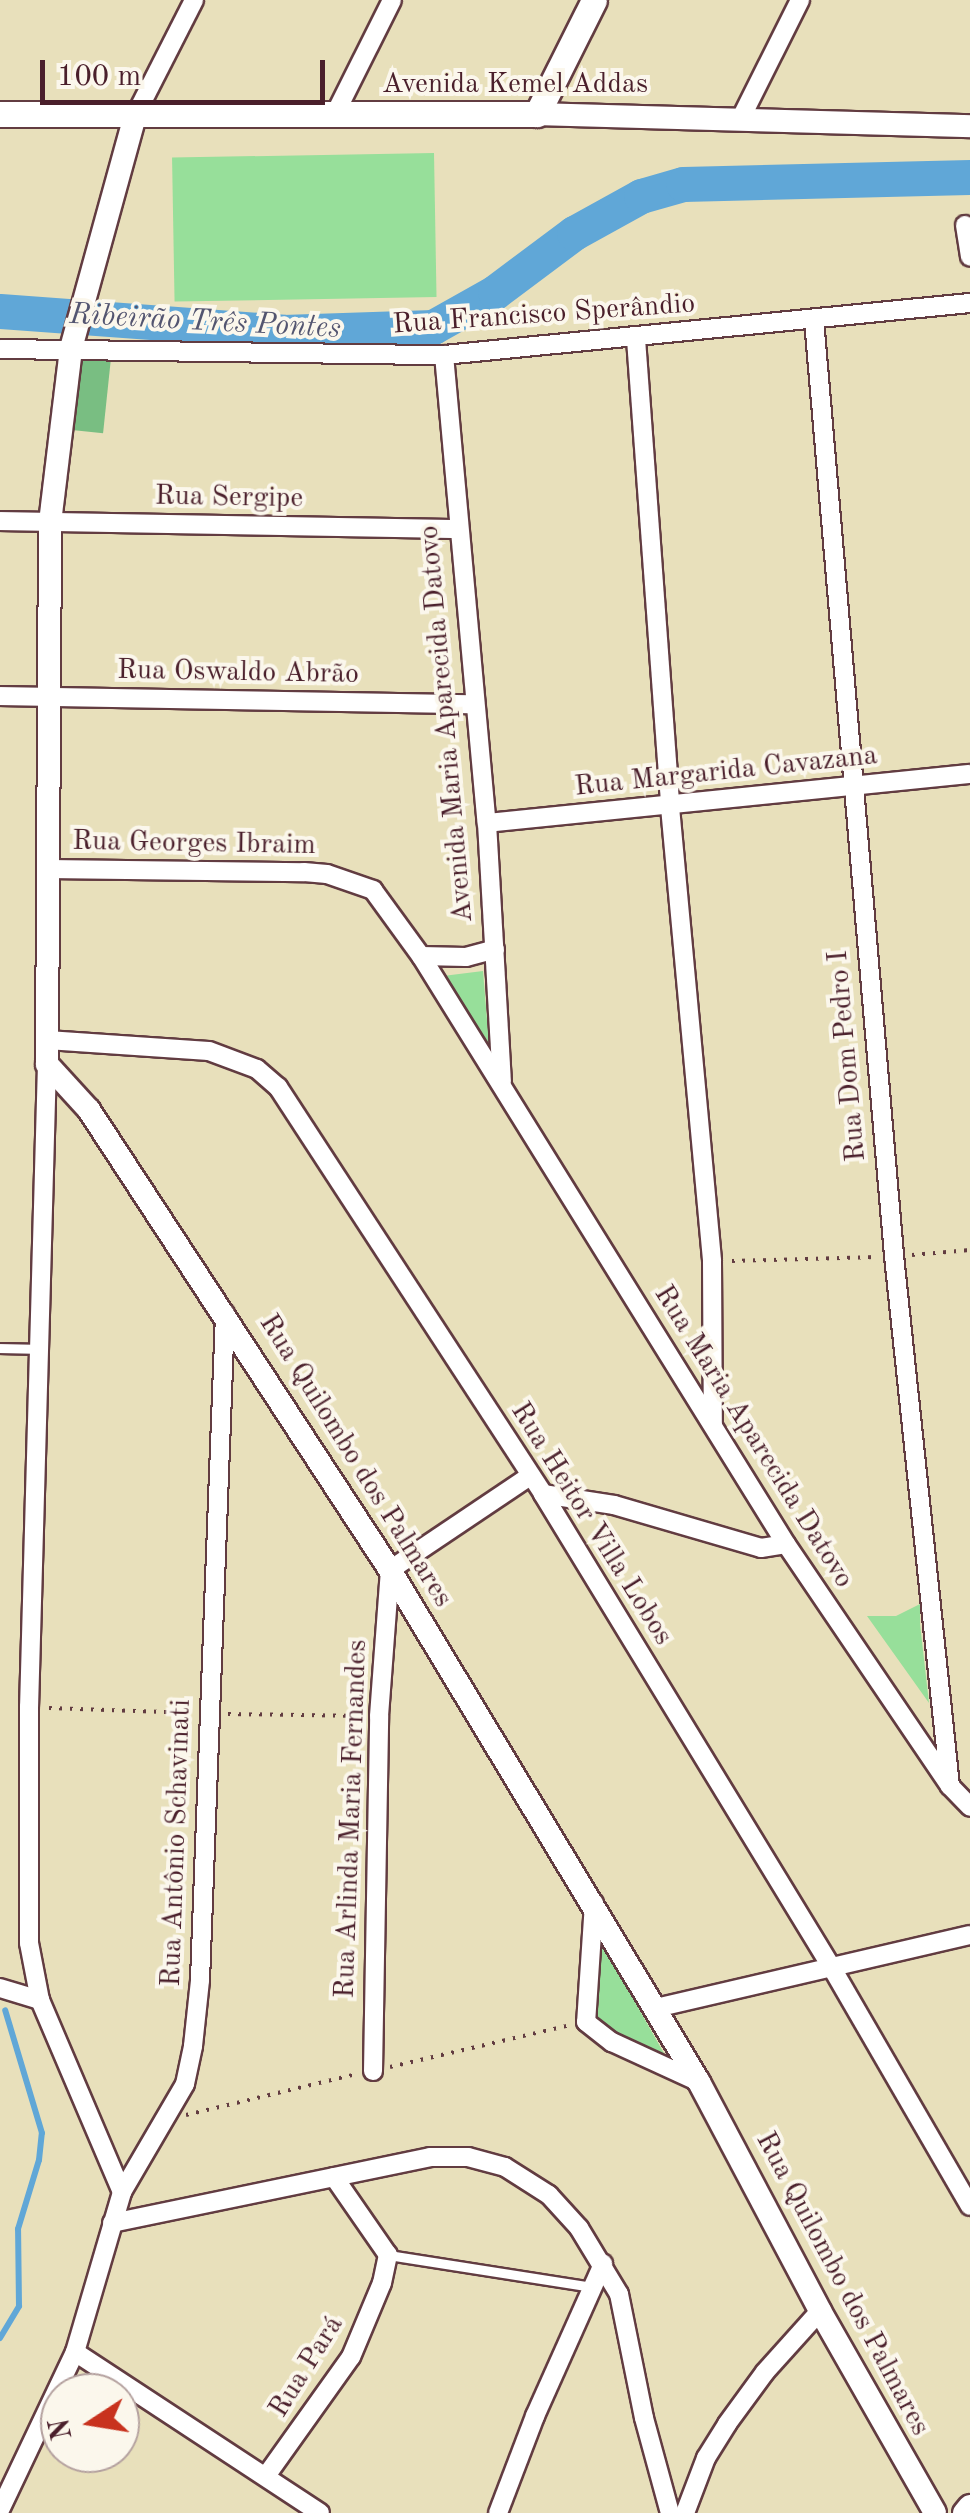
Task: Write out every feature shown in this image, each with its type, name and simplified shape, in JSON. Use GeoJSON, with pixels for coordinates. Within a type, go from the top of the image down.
{"type":"FeatureCollection","features":[{"type":"Feature","properties":{"kind":"main road"},"geometry":{"type":"LineString","coordinates":[[537,114],[594,0]]}},
{"type":"Feature","properties":{"kind":"main road","name":"Avenida Kemel Addas"},"geometry":{"type":"LineString","coordinates":[[0,114],[537,114]]}},
{"type":"Feature","properties":{"kind":"main road"},"geometry":{"type":"LineString","coordinates":[[964,2513],[970,2507]]}},
{"type":"Feature","properties":{"kind":"street"},"geometry":{"type":"LineString","coordinates":[[122,2192],[40,2000],[29,1944],[27,1849],[47,1052],[50,522],[72,342],[135,116],[194,0]]}},
{"type":"Feature","properties":{"kind":"street"},"geometry":{"type":"LineString","coordinates":[[335,114],[392,0]]}},
{"type":"Feature","properties":{"kind":"street"},"geometry":{"type":"LineString","coordinates":[[741,118],[800,0]]}},
{"type":"Feature","properties":{"kind":"street","name":"Avenida Kemel Addas"},"geometry":{"type":"LineString","coordinates":[[537,114],[970,126]]}},
{"type":"Feature","properties":{"kind":"street"},"geometry":{"type":"LineString","coordinates":[[965,225],[970,258]]}},
{"type":"Feature","properties":{"kind":"street","name":"Rua Francisco Sperândio"},"geometry":{"type":"LineString","coordinates":[[0,348],[72,342],[444,355],[970,303]]}},
{"type":"Feature","properties":{"kind":"street","name":"Rua Dom Pedro I"},"geometry":{"type":"LineString","coordinates":[[814,320],[894,1256],[950,1786]]}},
{"type":"Feature","properties":{"kind":"street"},"geometry":{"type":"LineString","coordinates":[[636,339],[670,807],[712,1262],[713,1427]]}},
{"type":"Feature","properties":{"kind":"street","name":"Avenida Maria Aparecida Datovo"},"geometry":{"type":"LineString","coordinates":[[444,355],[487,823],[502,1087]]}},
{"type":"Feature","properties":{"kind":"street","name":"Rua Sergipe"},"geometry":{"type":"LineString","coordinates":[[0,522],[457,529]]}},
{"type":"Feature","properties":{"kind":"street","name":"Rua Oswaldo Abrão"},"geometry":{"type":"LineString","coordinates":[[0,696],[474,704]]}},
{"type":"Feature","properties":{"kind":"street","name":"Rua Margarida Cavazana"},"geometry":{"type":"LineString","coordinates":[[487,823],[970,774]]}},
{"type":"Feature","properties":{"kind":"street","name":"Rua Georges Ibraim"},"geometry":{"type":"LineString","coordinates":[[48,868],[327,874],[374,890],[421,956],[502,1087]]}},
{"type":"Feature","properties":{"kind":"street"},"geometry":{"type":"LineString","coordinates":[[421,956],[466,958],[494,948]]}},
{"type":"Feature","properties":{"kind":"street","name":"Rua Heitor Villa Lobos"},"geometry":{"type":"LineString","coordinates":[[47,1052],[209,1051],[257,1069],[278,1087],[544,1494],[832,1968],[962,2173],[970,2206]]}},
{"type":"Feature","properties":{"kind":"street","name":"Rua Quilombo dos Palmares"},"geometry":{"type":"LineString","coordinates":[[47,1052],[225,1312],[390,1570],[594,1904],[699,2082],[820,2311],[935,2513]]}},
{"type":"Feature","properties":{"kind":"street","name":"Rua Maria Aparecida Datovo"},"geometry":{"type":"LineString","coordinates":[[502,1087],[786,1544],[950,1786],[970,1807]]}},
{"type":"Feature","properties":{"kind":"street","name":"Rua Antônio Schavinati"},"geometry":{"type":"LineString","coordinates":[[1,2511],[75,2352],[122,2192],[185,2084],[193,2046],[200,1980],[225,1312]]}},
{"type":"Feature","properties":{"kind":"street"},"geometry":{"type":"LineString","coordinates":[[390,1570],[530,1476]]}},
{"type":"Feature","properties":{"kind":"street"},"geometry":{"type":"LineString","coordinates":[[544,1494],[614,1505],[761,1548],[786,1544]]}},
{"type":"Feature","properties":{"kind":"street","name":"Rua Arlinda Maria Fernandes"},"geometry":{"type":"LineString","coordinates":[[373,2070],[379,1716],[390,1570]]}},
{"type":"Feature","properties":{"kind":"street"},"geometry":{"type":"LineString","coordinates":[[594,1904],[586,2022],[612,2042],[699,2082]]}},
{"type":"Feature","properties":{"kind":"street"},"geometry":{"type":"LineString","coordinates":[[656,2008],[970,1935]]}},
{"type":"Feature","properties":{"kind":"street"},"geometry":{"type":"LineString","coordinates":[[0,1988],[40,2000]]}},
{"type":"Feature","properties":{"kind":"street"},"geometry":{"type":"LineString","coordinates":[[112,2223],[430,2156],[468,2157],[505,2166],[549,2195],[580,2228],[603,2264],[628,2320],[644,2418],[670,2513]]}},
{"type":"Feature","properties":{"kind":"street"},"geometry":{"type":"LineString","coordinates":[[334,2177],[388,2255]]}},
{"type":"Feature","properties":{"kind":"street","name":"Rua Pará"},"geometry":{"type":"LineString","coordinates":[[266,2476],[352,2357],[388,2255]]}},
{"type":"Feature","properties":{"kind":"street"},"geometry":{"type":"LineString","coordinates":[[498,2513],[535,2416],[603,2264]]}},
{"type":"Feature","properties":{"kind":"street"},"geometry":{"type":"LineString","coordinates":[[685,2513],[706,2458],[727,2424],[765,2372],[820,2311]]}},
{"type":"Feature","properties":{"kind":"street"},"geometry":{"type":"LineString","coordinates":[[75,2352],[320,2513]]}},
{"type":"Feature","properties":{"kind":"lane"},"geometry":{"type":"LineString","coordinates":[[0,1348],[42,1349]]}},
{"type":"Feature","properties":{"kind":"lane"},"geometry":{"type":"LineString","coordinates":[[388,2255],[595,2287]]}},
{"type":"Feature","properties":{"kind":"path"},"geometry":{"type":"LineString","coordinates":[[712,1262],[970,1250]]}},
{"type":"Feature","properties":{"kind":"green space"},"geometry":{"type":"Polygon","coordinates":[[[434,153],[437,297],[175,302],[172,158],[434,153]]]}},
{"type":"Feature","properties":{"kind":"green space"},"geometry":{"type":"Polygon","coordinates":[[[75,356],[111,360],[103,433],[67,430],[75,356]]]}},
{"type":"Feature","properties":{"kind":"green space"},"geometry":{"type":"Polygon","coordinates":[[[483,971],[489,1044],[484,1046],[443,976],[483,971]]]}},
{"type":"Feature","properties":{"kind":"green space"},"geometry":{"type":"Polygon","coordinates":[[[920,1604],[929,1703],[867,1616],[896,1616],[920,1604]]]}},
{"type":"Feature","properties":{"kind":"green space"},"geometry":{"type":"Polygon","coordinates":[[[596,1933],[670,2064],[592,2018],[596,1933]]]}},
{"type":"Feature","properties":{"kind":"waterway","name":"Ribeirão Três Pontes"},"geometry":{"type":"LineString","coordinates":[[0,311],[283,332],[433,327],[495,292],[574,233],[641,196],[683,184],[970,177]]}},
{"type":"Feature","properties":{"kind":"waterway"},"geometry":{"type":"LineString","coordinates":[[0,2338],[19,2306],[18,2229],[39,2160],[42,2133],[5,2010]]}}]}
